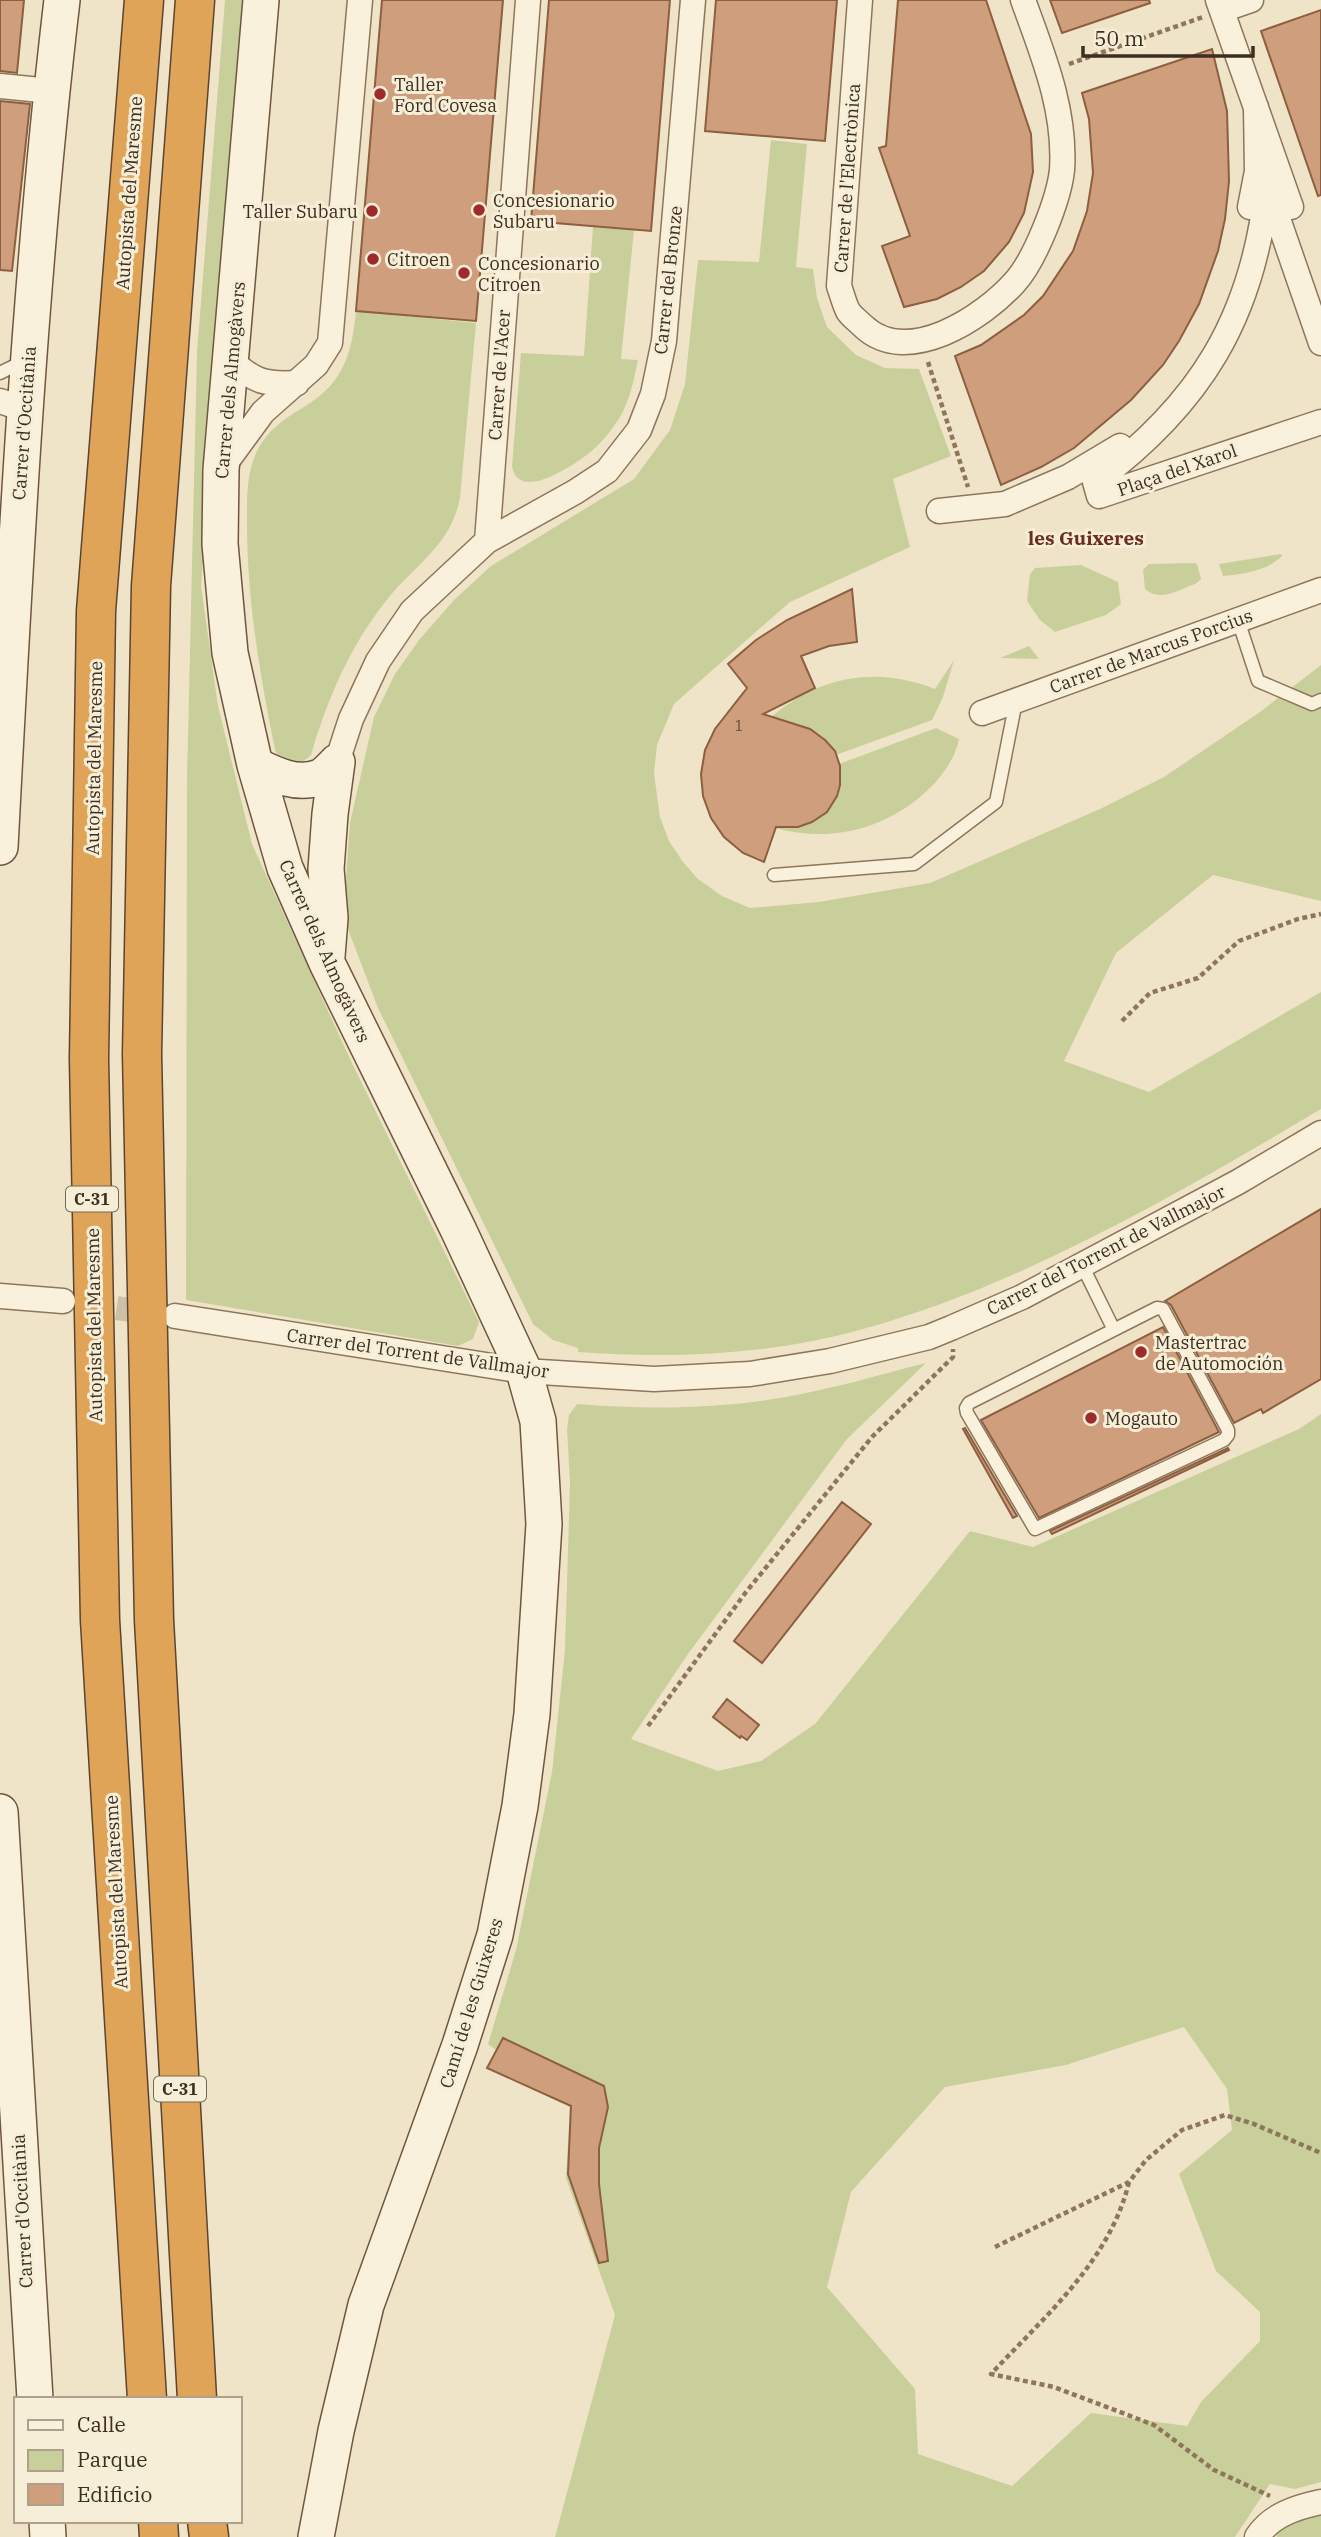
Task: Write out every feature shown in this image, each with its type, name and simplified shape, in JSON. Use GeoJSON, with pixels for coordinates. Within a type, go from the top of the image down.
{"type":"FeatureCollection","features":[{"type":"Feature","properties":{"kind":"highway","name":"Autopista del Maresme"},"geometry":{"type":"LineString","coordinates":[[144,0],[96,611],[89,1059],[100,1620],[147,2397]]}},
{"type":"Feature","properties":{"kind":"highway","name":"C-31"},"geometry":{"type":"LineString","coordinates":[[195,0],[150,586],[142,1054],[154,1620],[197,2397]]}},
{"type":"Feature","properties":{"kind":"street","name":"Carrer d'Occitània"},"geometry":{"type":"LineString","coordinates":[[0,847],[12,405],[33,297],[51,91],[62,0]]}},
{"type":"Feature","properties":{"kind":"street","name":"Carrer dels Almogàvers"},"geometry":{"type":"LineString","coordinates":[[261,0],[221,470],[220,544],[230,653],[255,765],[285,868],[327,963],[458,1228],[524,1371]]}},
{"type":"Feature","properties":{"kind":"street"},"geometry":{"type":"LineString","coordinates":[[221,470],[264,412],[316,365],[330,343],[360,0]]}},
{"type":"Feature","properties":{"kind":"street","name":"Carrer de l'Acer"},"geometry":{"type":"LineString","coordinates":[[487,541],[528,0]]}},
{"type":"Feature","properties":{"kind":"street","name":"Carrer del Bronze"},"geometry":{"type":"LineString","coordinates":[[337,762],[351,719],[378,661],[412,611],[487,541],[607,471],[639,430],[653,394],[664,341],[693,0]]}},
{"type":"Feature","properties":{"kind":"street","name":"Carrer de l'Electrònica"},"geometry":{"type":"LineString","coordinates":[[860,0],[839,286],[848,312],[871,334],[892,341],[922,341]]}},
{"type":"Feature","properties":{"kind":"street"},"geometry":{"type":"LineString","coordinates":[[922,341],[973,320],[1016,281],[1047,226],[1062,171],[1060,115],[1023,0]]}},
{"type":"Feature","properties":{"kind":"street"},"geometry":{"type":"LineString","coordinates":[[1251,0],[1220,5],[1321,294]]}},
{"type":"Feature","properties":{"kind":"street"},"geometry":{"type":"LineString","coordinates":[[0,86],[51,91]]}},
{"type":"Feature","properties":{"kind":"street"},"geometry":{"type":"LineString","coordinates":[[939,511],[1006,504],[1068,477],[1119,447],[1160,411],[1196,357],[1228,293],[1244,241],[1257,170],[1256,107]]}},
{"type":"Feature","properties":{"kind":"street","name":"Plaça del Xarol"},"geometry":{"type":"LineString","coordinates":[[1321,343],[1267,187],[1257,256],[1249,284],[1211,363],[1154,434],[1128,458],[1095,482],[1099,496],[1321,422]]}},
{"type":"Feature","properties":{"kind":"street"},"geometry":{"type":"LineString","coordinates":[[231,359],[245,375],[276,384],[297,383]]}},
{"type":"Feature","properties":{"kind":"street","name":"Carrer de Marcus Porcius"},"geometry":{"type":"LineString","coordinates":[[982,713],[1321,590]]}},
{"type":"Feature","properties":{"kind":"street"},"geometry":{"type":"LineString","coordinates":[[255,765],[295,781],[321,777],[337,762]]}},
{"type":"Feature","properties":{"kind":"street"},"geometry":{"type":"LineString","coordinates":[[327,963],[330,918],[326,869],[337,762]]}},
{"type":"Feature","properties":{"kind":"street","name":"Carrer del Torrent de Vallmajor"},"geometry":{"type":"LineString","coordinates":[[175,1316],[524,1371],[654,1379],[750,1374],[830,1361],[929,1337],[951,1328],[1022,1297],[1238,1182],[1321,1133]]}},
{"type":"Feature","properties":{"kind":"street"},"geometry":{"type":"LineString","coordinates":[[0,1296],[63,1301]]}},
{"type":"Feature","properties":{"kind":"street","name":"Camí de les Guixeres"},"geometry":{"type":"LineString","coordinates":[[316,2537],[336,2431],[366,2305],[460,2045],[495,1935],[520,1806],[532,1714],[544,1524],[538,1421],[524,1371]]}},
{"type":"Feature","properties":{"kind":"street","name":"Carrer d'Occitània"},"geometry":{"type":"LineString","coordinates":[[0,1812],[35,2397]]}},
{"type":"Feature","properties":{"kind":"street"},"geometry":{"type":"LineString","coordinates":[[1257,2537],[1268,2524],[1296,2507],[1321,2502]]}},
{"type":"Feature","properties":{"kind":"lane"},"geometry":{"type":"LineString","coordinates":[[0,373],[18,364],[33,297]]}},
{"type":"Feature","properties":{"kind":"lane"},"geometry":{"type":"LineString","coordinates":[[1238,620],[1258,681],[1311,704],[1321,700]]}},
{"type":"Feature","properties":{"kind":"lane"},"geometry":{"type":"LineString","coordinates":[[775,875],[914,864],[996,802],[1016,701]]}},
{"type":"Feature","properties":{"kind":"lane"},"geometry":{"type":"LineString","coordinates":[[1082,1265],[1113,1328]]}},
{"type":"Feature","properties":{"kind":"lane"},"geometry":{"type":"LineString","coordinates":[[1157,1308],[1163,1309],[1228,1430],[1228,1435],[1224,1440],[1035,1529],[966,1408],[969,1403],[1113,1328],[1157,1308]]}},
{"type":"Feature","properties":{"kind":"path"},"geometry":{"type":"LineString","coordinates":[[1048,72],[1220,5]]}},
{"type":"Feature","properties":{"kind":"path"},"geometry":{"type":"LineString","coordinates":[[922,341],[974,507]]}},
{"type":"Feature","properties":{"kind":"path"},"geometry":{"type":"LineString","coordinates":[[1122,1021],[1150,993],[1198,978],[1239,941],[1298,919],[1321,914]]}},
{"type":"Feature","properties":{"kind":"path"},"geometry":{"type":"LineString","coordinates":[[648,1726],[746,1592],[872,1437],[953,1357],[951,1328]]}},
{"type":"Feature","properties":{"kind":"path"},"geometry":{"type":"LineString","coordinates":[[1296,2507],[1214,2470],[1154,2425],[1054,2387],[990,2374],[1087,2272],[1123,2208],[1129,2182],[1146,2160],[1182,2130],[1225,2115],[1254,2124],[1321,2153]]}},
{"type":"Feature","properties":{"kind":"path"},"geometry":{"type":"LineString","coordinates":[[995,2247],[1129,2182]]}},
{"type":"Feature","properties":{"kind":"green space"},"geometry":{"type":"Polygon","coordinates":[[[225,0],[246,0],[201,586],[218,706],[252,844],[350,1059],[479,1322],[473,1339],[458,1346],[186,1300],[187,779],[197,352],[225,0]]]}},
{"type":"Feature","properties":{"kind":"green space"},"geometry":{"type":"Polygon","coordinates":[[[771,140],[807,144],[796,267],[813,269],[817,298],[827,327],[856,355],[885,368],[919,369],[951,456],[893,479],[910,547],[790,602],[674,704],[657,745],[654,773],[660,817],[669,841],[698,879],[722,896],[750,908],[819,902],[930,883],[1100,809],[1164,777],[1260,712],[1321,665],[1321,901],[1213,875],[1116,953],[1064,1061],[1149,1092],[1321,992],[1321,1109],[1212,1173],[1099,1234],[982,1288],[923,1310],[828,1338],[757,1350],[686,1355],[578,1352],[578,1348],[553,1340],[533,1324],[378,1008],[343,916],[350,823],[374,717],[395,674],[419,640],[454,600],[491,566],[634,479],[670,430],[685,384],[698,260],[759,262],[771,140]]]}},
{"type":"Feature","properties":{"kind":"green space"},"geometry":{"type":"Polygon","coordinates":[[[593,227],[634,230],[621,359],[638,360],[631,389],[620,417],[593,450],[559,473],[534,482],[524,481],[516,477],[512,466],[521,353],[584,356],[593,227]]]}},
{"type":"Feature","properties":{"kind":"green space"},"geometry":{"type":"Polygon","coordinates":[[[356,311],[476,323],[460,498],[455,515],[440,542],[386,601],[361,636],[332,694],[311,755],[303,761],[292,763],[279,758],[275,750],[260,666],[248,552],[249,478],[253,460],[267,436],[285,419],[320,396],[338,376],[352,340],[356,311]]]}},
{"type":"Feature","properties":{"kind":"green space"},"geometry":{"type":"Polygon","coordinates":[[[1281,554],[1282,556],[1269,565],[1239,574],[1223,576],[1219,564],[1281,554]]]}},
{"type":"Feature","properties":{"kind":"green space"},"geometry":{"type":"Polygon","coordinates":[[[1195,563],[1201,579],[1197,583],[1164,595],[1157,595],[1145,589],[1143,570],[1149,564],[1195,563]]]}},
{"type":"Feature","properties":{"kind":"green space"},"geometry":{"type":"Polygon","coordinates":[[[1081,565],[1118,582],[1121,604],[1106,615],[1055,632],[1040,620],[1027,601],[1030,574],[1035,568],[1081,565]]]}},
{"type":"Feature","properties":{"kind":"green space"},"geometry":{"type":"Polygon","coordinates":[[[1029,646],[1039,659],[1000,658],[1029,646]]]}},
{"type":"Feature","properties":{"kind":"green space"},"geometry":{"type":"Polygon","coordinates":[[[954,660],[943,697],[932,720],[836,755],[822,738],[813,732],[763,724],[802,696],[844,680],[888,677],[935,689],[954,660]]]}},
{"type":"Feature","properties":{"kind":"green space"},"geometry":{"type":"Polygon","coordinates":[[[936,728],[959,739],[955,752],[933,785],[899,812],[860,829],[839,833],[797,833],[775,828],[804,825],[825,813],[833,804],[837,793],[839,764],[936,728]]]}},
{"type":"Feature","properties":{"kind":"green space"},"geometry":{"type":"Polygon","coordinates":[[[926,1363],[847,1439],[688,1654],[631,1739],[718,1771],[761,1761],[815,1724],[970,1531],[1033,1547],[1299,1429],[1321,1414],[1321,2482],[1295,2489],[1270,2484],[1235,2537],[555,2537],[615,2315],[566,2178],[570,2106],[488,2044],[516,1950],[552,1772],[565,1650],[570,1482],[567,1429],[569,1415],[577,1404],[692,1407],[778,1398],[926,1363]],[[1184,2027],[1066,2065],[945,2087],[851,2192],[827,2287],[915,2389],[918,2454],[1012,2486],[1091,2413],[1187,2426],[1201,2402],[1260,2341],[1260,2312],[1216,2271],[1179,2174],[1232,2130],[1227,2089],[1184,2027]]]}},
{"type":"Feature","properties":{"kind":"green space"},"geometry":{"type":"Polygon","coordinates":[[[1321,2514],[1321,2537],[1277,2537],[1276,2529],[1294,2520],[1321,2514]]]}},
{"type":"Feature","properties":{"kind":"building"},"geometry":{"type":"Polygon","coordinates":[[[0,0],[24,0],[17,73],[0,71],[0,0]]]}},
{"type":"Feature","properties":{"kind":"building"},"geometry":{"type":"Polygon","coordinates":[[[382,0],[503,0],[476,321],[356,311],[382,0]]]}},
{"type":"Feature","properties":{"kind":"building"},"geometry":{"type":"Polygon","coordinates":[[[549,0],[670,0],[651,231],[531,221],[549,0]]]}},
{"type":"Feature","properties":{"kind":"building"},"geometry":{"type":"Polygon","coordinates":[[[716,0],[837,0],[825,141],[705,131],[716,0]]]}},
{"type":"Feature","properties":{"kind":"building"},"geometry":{"type":"Polygon","coordinates":[[[898,0],[986,0],[1031,134],[1033,172],[1024,213],[1009,242],[984,271],[937,299],[904,307],[882,246],[910,236],[879,148],[886,146],[898,0]]]}},
{"type":"Feature","properties":{"kind":"building"},"geometry":{"type":"Polygon","coordinates":[[[1050,0],[1149,0],[1150,3],[1062,33],[1050,0]]]}},
{"type":"Feature","properties":{"kind":"building"},"geometry":{"type":"Polygon","coordinates":[[[1321,10],[1321,195],[1318,196],[1261,31],[1321,10]]]}},
{"type":"Feature","properties":{"kind":"building"},"geometry":{"type":"Polygon","coordinates":[[[1212,49],[1227,111],[1229,181],[1218,251],[1199,304],[1163,365],[1131,400],[1074,448],[1001,485],[955,356],[981,345],[1024,315],[1043,296],[1073,251],[1087,211],[1093,173],[1089,119],[1082,93],[1212,49]]]}},
{"type":"Feature","properties":{"kind":"building"},"geometry":{"type":"Polygon","coordinates":[[[0,101],[30,104],[12,271],[0,270],[0,101]]]}},
{"type":"Feature","properties":{"kind":"building"},"geometry":{"type":"Polygon","coordinates":[[[852,589],[857,642],[829,646],[801,656],[815,688],[763,714],[810,729],[835,751],[840,766],[837,796],[827,812],[812,822],[798,827],[776,827],[764,862],[743,853],[724,837],[711,818],[703,796],[701,774],[705,750],[715,729],[747,688],[728,664],[756,640],[787,620],[852,589]]]}},
{"type":"Feature","properties":{"kind":"building"},"geometry":{"type":"Polygon","coordinates":[[[1321,1209],[1321,1379],[1263,1413],[1261,1409],[1234,1423],[1171,1305],[1165,1301],[1321,1209]]]}},
{"type":"Feature","properties":{"kind":"building"},"geometry":{"type":"Polygon","coordinates":[[[1163,1327],[1219,1432],[1039,1518],[981,1420],[1163,1327]]]}},
{"type":"Feature","properties":{"kind":"building"},"geometry":{"type":"Polygon","coordinates":[[[965,1428],[1017,1516],[1013,1518],[963,1429],[965,1428]]]}},
{"type":"Feature","properties":{"kind":"building"},"geometry":{"type":"Polygon","coordinates":[[[1228,1448],[1229,1450],[1052,1534],[1050,1531],[1228,1448]]]}},
{"type":"Feature","properties":{"kind":"building"},"geometry":{"type":"Polygon","coordinates":[[[842,1502],[871,1524],[762,1663],[734,1641],[842,1502]]]}},
{"type":"Feature","properties":{"kind":"building"},"geometry":{"type":"Polygon","coordinates":[[[727,1699],[759,1725],[747,1740],[741,1736],[740,1738],[713,1717],[727,1699]]]}},
{"type":"Feature","properties":{"kind":"building"},"geometry":{"type":"Polygon","coordinates":[[[503,2038],[604,2086],[608,2107],[599,2148],[599,2184],[608,2261],[599,2263],[568,2174],[571,2106],[487,2068],[503,2038]]]}},
{"type":"Feature","properties":{"kind":"tunnel"},"geometry":{"type":"LineString","coordinates":[[81,1303],[159,1314]]}},
{"type":"Feature","properties":{"kind":"place","name":"Taller Ford Covesa"},"geometry":{"type":"Point","coordinates":[380,94]}},
{"type":"Feature","properties":{"kind":"place","name":"Concesionario Subaru"},"geometry":{"type":"Point","coordinates":[479,210]}},
{"type":"Feature","properties":{"kind":"place","name":"Taller Subaru"},"geometry":{"type":"Point","coordinates":[372,211]}},
{"type":"Feature","properties":{"kind":"place","name":"Citroen"},"geometry":{"type":"Point","coordinates":[373,259]}},
{"type":"Feature","properties":{"kind":"place","name":"Concesionario Citroen"},"geometry":{"type":"Point","coordinates":[464,273]}},
{"type":"Feature","properties":{"kind":"place","name":"Mastertrac de Automoción"},"geometry":{"type":"Point","coordinates":[1141,1352]}},
{"type":"Feature","properties":{"kind":"place","name":"Mogauto"},"geometry":{"type":"Point","coordinates":[1091,1418]}},
{"type":"Feature","properties":{"kind":"district","name":"les Guixeres"},"geometry":{"type":"Point","coordinates":[1086,538]}}]}
